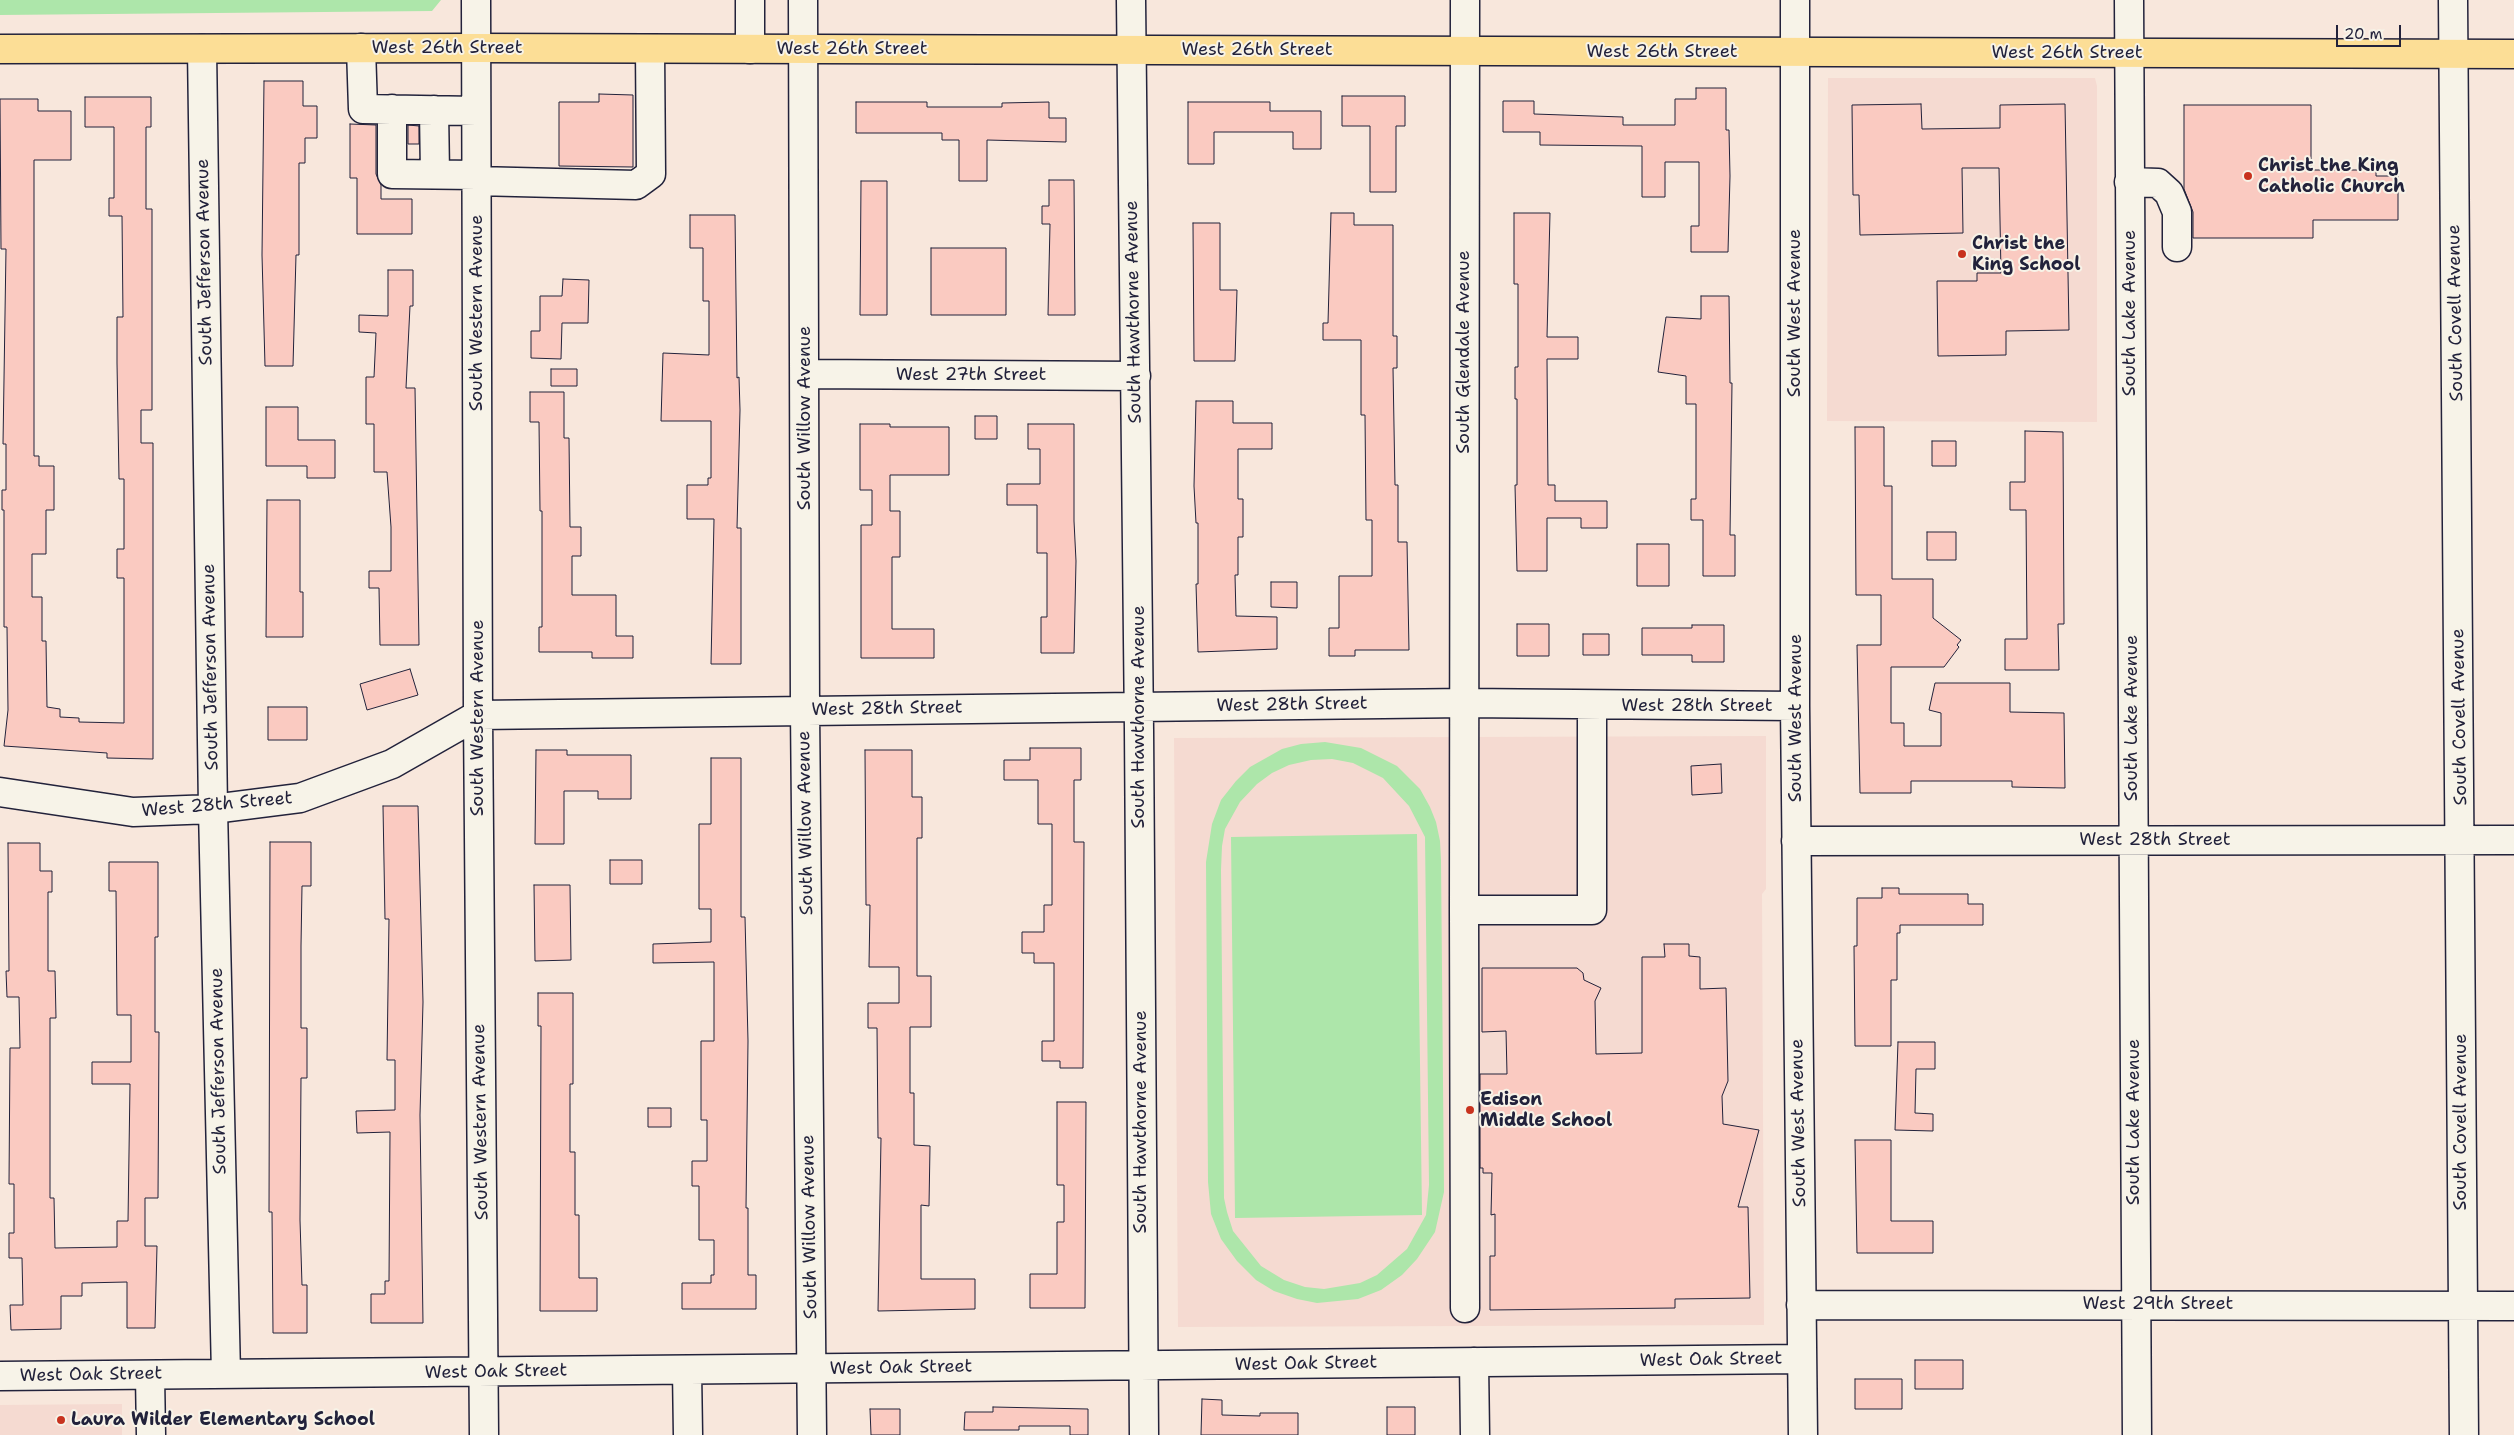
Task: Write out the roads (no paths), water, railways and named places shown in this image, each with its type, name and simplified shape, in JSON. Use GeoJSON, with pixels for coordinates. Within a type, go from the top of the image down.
{"type":"FeatureCollection","features":[{"type":"Feature","properties":{"kind":"main road","name":"West 26th Street"},"geometry":{"type":"LineString","coordinates":[[0,49],[476,48],[2514,54]]}},
{"type":"Feature","properties":{"kind":"street","name":"South Western Avenue"},"geometry":{"type":"LineString","coordinates":[[476,0],[478,715],[484,1435]]}},
{"type":"Feature","properties":{"kind":"street"},"geometry":{"type":"LineString","coordinates":[[750,0],[750,49]]}},
{"type":"Feature","properties":{"kind":"street","name":"South Willow Avenue"},"geometry":{"type":"LineString","coordinates":[[803,0],[805,710],[812,1435]]}},
{"type":"Feature","properties":{"kind":"street","name":"South Hawthorne Avenue"},"geometry":{"type":"LineString","coordinates":[[1131,0],[1130,50],[1136,376],[1139,706],[1142,1366],[1144,1435]]}},
{"type":"Feature","properties":{"kind":"street","name":"South Glendale Avenue"},"geometry":{"type":"LineString","coordinates":[[1464,1308],[1465,0]]}},
{"type":"Feature","properties":{"kind":"street","name":"South West Avenue"},"geometry":{"type":"LineString","coordinates":[[1795,0],[1796,841],[1803,1435]]}},
{"type":"Feature","properties":{"kind":"street","name":"South Lake Avenue"},"geometry":{"type":"LineString","coordinates":[[2129,0],[2137,1435]]}},
{"type":"Feature","properties":{"kind":"street","name":"South Covell Avenue"},"geometry":{"type":"LineString","coordinates":[[2453,0],[2461,840],[2464,1435]]}},
{"type":"Feature","properties":{"kind":"street"},"geometry":{"type":"LineString","coordinates":[[361,48],[363,109],[476,111]]}},
{"type":"Feature","properties":{"kind":"street","name":"South Jefferson Avenue"},"geometry":{"type":"LineString","coordinates":[[202,49],[214,809],[226,1374]]}},
{"type":"Feature","properties":{"kind":"street"},"geometry":{"type":"LineString","coordinates":[[392,109],[392,174],[435,174],[476,178],[636,185],[651,174],[650,49]]}},
{"type":"Feature","properties":{"kind":"street"},"geometry":{"type":"LineString","coordinates":[[434,110],[435,174]]}},
{"type":"Feature","properties":{"kind":"street"},"geometry":{"type":"LineString","coordinates":[[2129,182],[2158,183],[2170,193],[2177,212],[2177,247]]}},
{"type":"Feature","properties":{"kind":"street","name":"West 27th Street"},"geometry":{"type":"LineString","coordinates":[[805,374],[1136,376]]}},
{"type":"Feature","properties":{"kind":"street","name":"West 28th Street"},"geometry":{"type":"LineString","coordinates":[[0,792],[133,812],[214,809],[300,798],[345,783],[392,764],[478,715],[1139,706],[1464,704],[1796,706]]}},
{"type":"Feature","properties":{"kind":"street"},"geometry":{"type":"LineString","coordinates":[[1464,910],[1592,910],[1592,705]]}},
{"type":"Feature","properties":{"kind":"street","name":"West 28th Street"},"geometry":{"type":"LineString","coordinates":[[1796,841],[2514,840]]}},
{"type":"Feature","properties":{"kind":"street","name":"West 29th Street"},"geometry":{"type":"LineString","coordinates":[[1801,1305],[2514,1306]]}},
{"type":"Feature","properties":{"kind":"street","name":"West Oak Street"},"geometry":{"type":"LineString","coordinates":[[0,1376],[1802,1360]]}},
{"type":"Feature","properties":{"kind":"street"},"geometry":{"type":"LineString","coordinates":[[1474,1362],[1475,1435]]}},
{"type":"Feature","properties":{"kind":"street"},"geometry":{"type":"LineString","coordinates":[[687,1370],[688,1435]]}},
{"type":"Feature","properties":{"kind":"street"},"geometry":{"type":"LineString","coordinates":[[150,1375],[151,1435]]}},
{"type":"Feature","properties":{"kind":"place","name":"Christ the King Catholic Church"},"geometry":{"type":"Point","coordinates":[2248,176]}},
{"type":"Feature","properties":{"kind":"place","name":"Christ the King School"},"geometry":{"type":"Point","coordinates":[1962,254]}},
{"type":"Feature","properties":{"kind":"place","name":"Edison Middle School"},"geometry":{"type":"Point","coordinates":[1470,1110]}},
{"type":"Feature","properties":{"kind":"place","name":"Laura Wilder Elementary School"},"geometry":{"type":"Point","coordinates":[61,1420]}}]}
